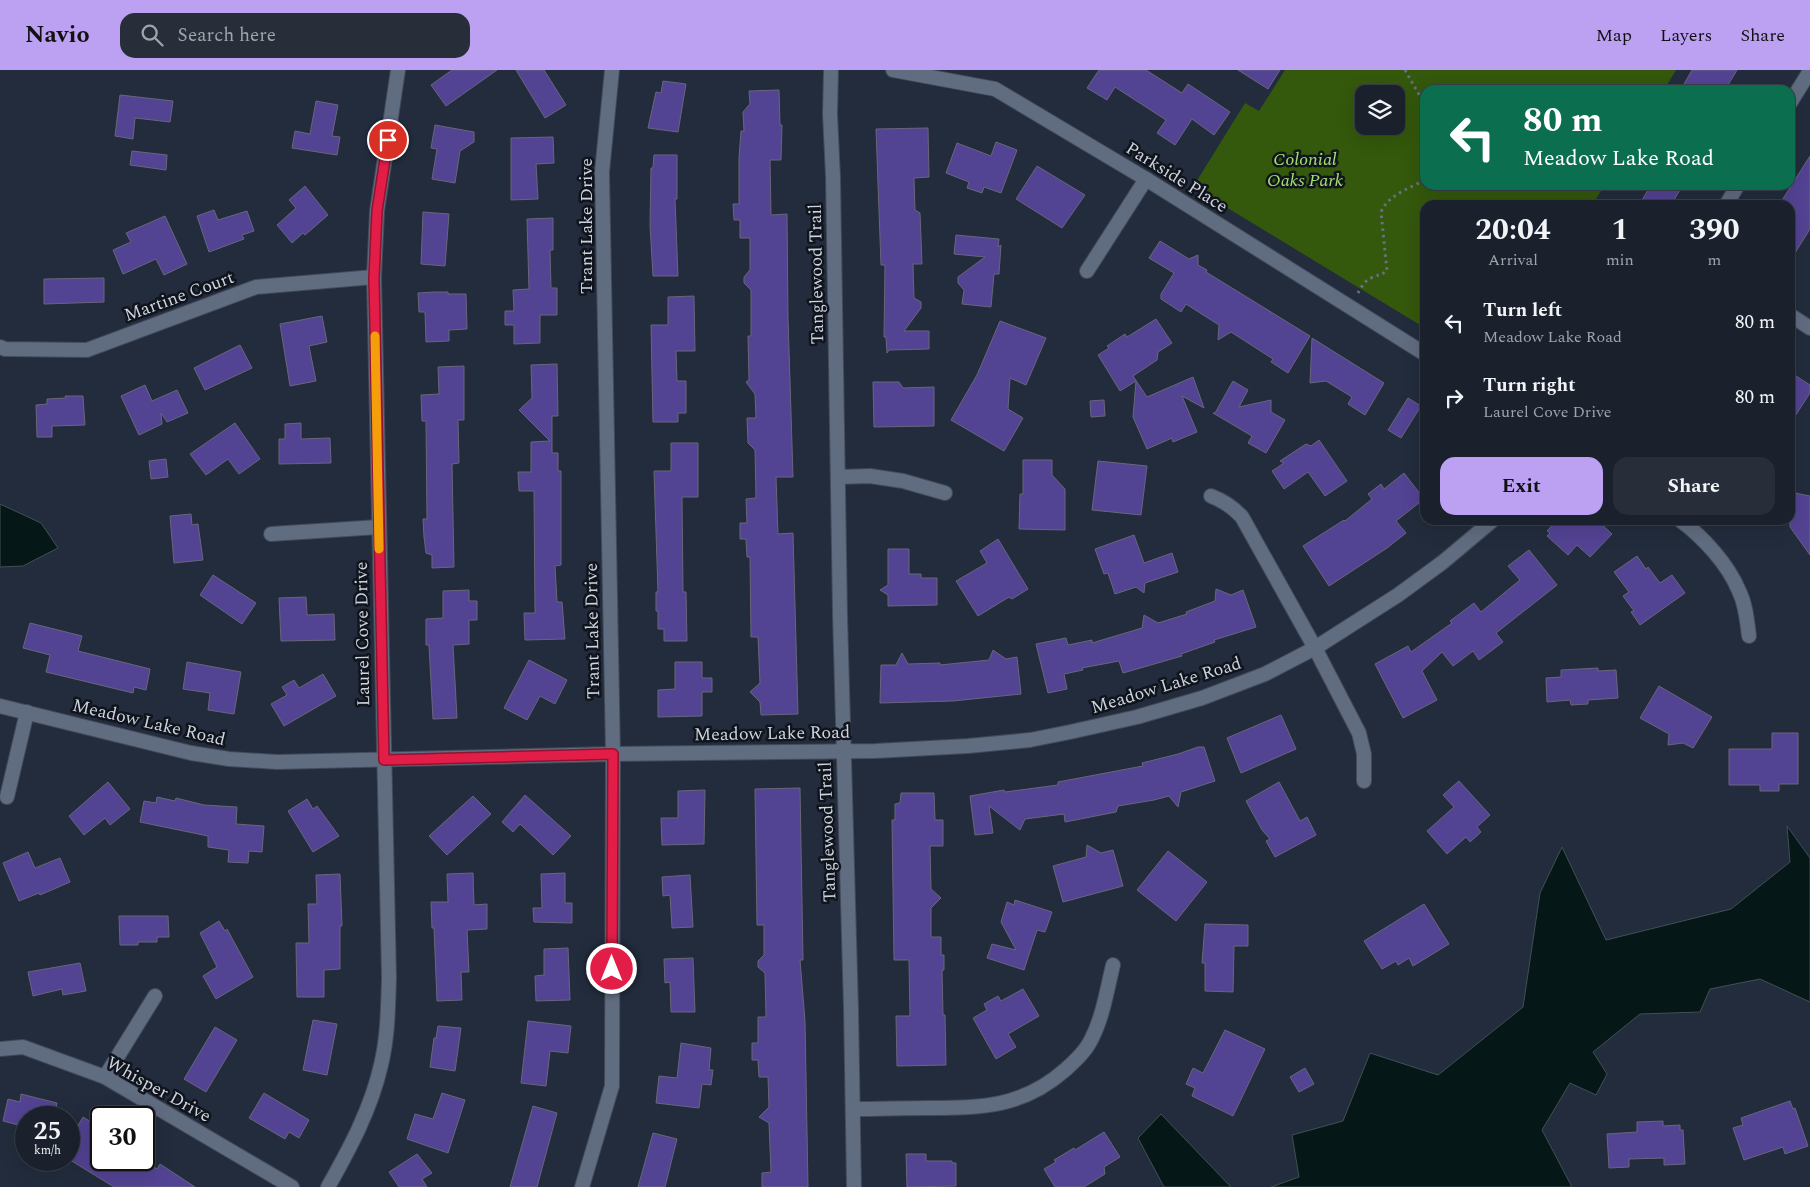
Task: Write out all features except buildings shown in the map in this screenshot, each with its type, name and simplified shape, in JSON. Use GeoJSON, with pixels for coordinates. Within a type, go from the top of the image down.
{"type":"FeatureCollection","features":[{"type":"Feature","properties":{"kind":"street","name":"Laurel Cove Drive"},"geometry":{"type":"LineString","coordinates":[[328,1187],[347,1154],[363,1120],[376,1085],[386,1034],[389,978],[374,278],[377,211],[398,70]]}},
{"type":"Feature","properties":{"kind":"street","name":"Trant Lake Drive"},"geometry":{"type":"LineString","coordinates":[[582,1187],[612,1086],[613,754],[602,172],[612,70]]}},
{"type":"Feature","properties":{"kind":"street","name":"Tanglewood Trail"},"geometry":{"type":"LineString","coordinates":[[831,70],[830,114],[833,177],[854,1187]]}},
{"type":"Feature","properties":{"kind":"street","name":"Parkside Place"},"geometry":{"type":"LineString","coordinates":[[893,70],[995,89],[1146,179],[1420,351]]}},
{"type":"Feature","properties":{"kind":"street"},"geometry":{"type":"LineString","coordinates":[[1795,95],[1810,71]]}},
{"type":"Feature","properties":{"kind":"street"},"geometry":{"type":"LineString","coordinates":[[1087,271],[1146,179]]}},
{"type":"Feature","properties":{"kind":"street","name":"Martine Court"},"geometry":{"type":"LineString","coordinates":[[0,347],[5,349],[87,350],[256,287],[374,278]]}},
{"type":"Feature","properties":{"kind":"street"},"geometry":{"type":"LineString","coordinates":[[1795,318],[1810,328]]}},
{"type":"Feature","properties":{"kind":"street"},"geometry":{"type":"LineString","coordinates":[[838,476],[870,476],[903,481],[945,493]]}},
{"type":"Feature","properties":{"kind":"street"},"geometry":{"type":"LineString","coordinates":[[1211,496],[1234,508],[1242,518],[1315,648],[1359,733],[1364,754],[1364,781]]}},
{"type":"Feature","properties":{"kind":"street","name":"Meadow Lake Road"},"geometry":{"type":"LineString","coordinates":[[0,706],[163,748],[229,759],[277,762],[844,751],[968,746],[1030,740],[1137,717],[1202,698],[1265,674],[1315,648],[1398,595],[1443,562],[1487,525]]}},
{"type":"Feature","properties":{"kind":"street"},"geometry":{"type":"LineString","coordinates":[[1685,525],[1706,544],[1728,570],[1740,591],[1746,613],[1749,636]]}},
{"type":"Feature","properties":{"kind":"street"},"geometry":{"type":"LineString","coordinates":[[270,534],[379,527]]}},
{"type":"Feature","properties":{"kind":"street"},"geometry":{"type":"LineString","coordinates":[[7,797],[27,712]]}},
{"type":"Feature","properties":{"kind":"street"},"geometry":{"type":"LineString","coordinates":[[853,1109],[977,1108],[1003,1104],[1046,1084],[1079,1058],[1091,1041],[1100,1022],[1113,965]]}},
{"type":"Feature","properties":{"kind":"street"},"geometry":{"type":"LineString","coordinates":[[105,1077],[155,996]]}},
{"type":"Feature","properties":{"kind":"street","name":"Whisper Drive"},"geometry":{"type":"LineString","coordinates":[[0,1049],[23,1047],[105,1077],[292,1187]]}},
{"type":"Feature","properties":{"kind":"path"},"geometry":{"type":"LineString","coordinates":[[1405,70],[1420,97]]}},
{"type":"Feature","properties":{"kind":"path"},"geometry":{"type":"LineString","coordinates":[[1350,307],[1366,282],[1370,278],[1382,275],[1386,271],[1381,212],[1384,206],[1393,197],[1420,183]]}},
{"type":"Feature","properties":{"kind":"green space","name":"Colonial Oaks Park"},"geometry":{"type":"Polygon","coordinates":[[[1285,70],[1676,70],[1667,85],[1420,85],[1420,190],[1602,190],[1595,200],[1420,200],[1420,325],[1193,187],[1245,103],[1259,111],[1285,70]]]}},
{"type":"Feature","properties":{"kind":"shaded area"},"geometry":{"type":"Polygon","coordinates":[[[0,504],[41,523],[58,548],[23,566],[0,567],[0,504]]]}},
{"type":"Feature","properties":{"kind":"shaded area"},"geometry":{"type":"Polygon","coordinates":[[[1787,826],[1810,858],[1810,1002],[1760,979],[1710,989],[1700,1012],[1640,1014],[1593,1052],[1607,1074],[1596,1095],[1570,1083],[1542,1130],[1572,1187],[1271,1187],[1299,1177],[1292,1135],[1343,1121],[1370,1053],[1438,1075],[1523,1007],[1540,893],[1562,847],[1606,940],[1731,909],[1790,862],[1787,826]]]}},
{"type":"Feature","properties":{"kind":"shaded area"},"geometry":{"type":"Polygon","coordinates":[[[1161,1114],[1231,1187],[1164,1187],[1138,1138],[1161,1114]]]}},
{"type":"Feature","properties":{"kind":"slow traffic"},"geometry":{"type":"LineString","coordinates":[[375,336],[379,549]]}},
{"type":"Feature","properties":{"kind":"route"},"geometry":{"type":"LineString","coordinates":[[388,140],[377,211],[374,278],[384,760],[613,754],[612,969]]}}]}
